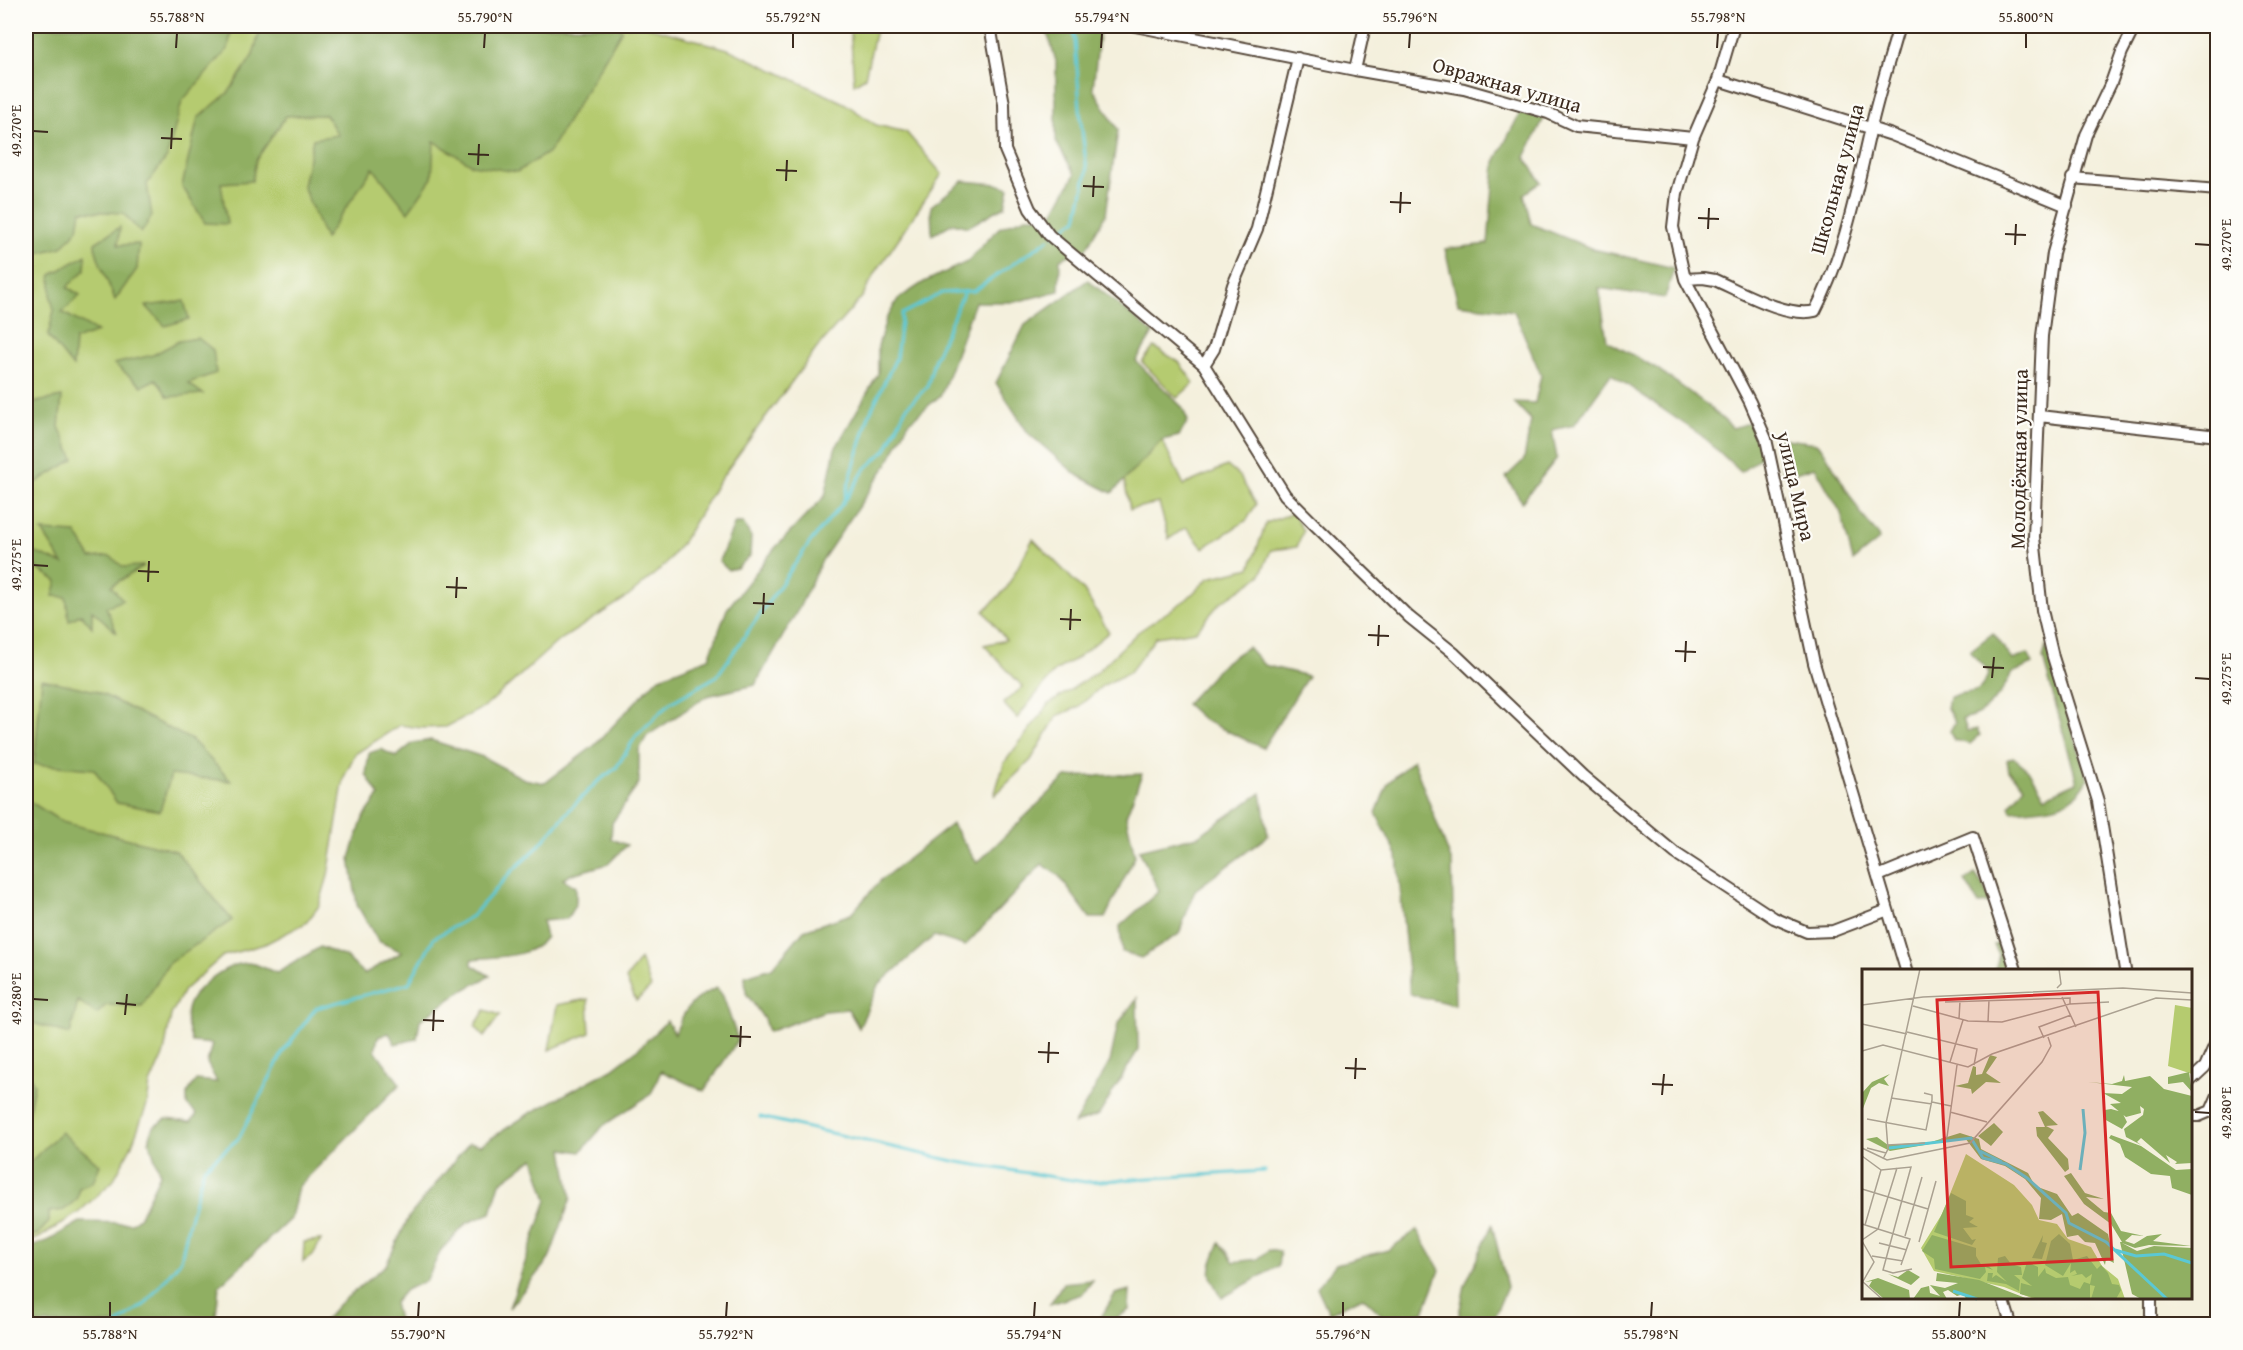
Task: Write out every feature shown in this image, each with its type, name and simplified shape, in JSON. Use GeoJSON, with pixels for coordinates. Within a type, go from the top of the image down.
{"type":"FeatureCollection","features":[{"type":"Feature","properties":{"kind":"street"},"geometry":{"type":"LineString","coordinates":[[990,26],[1004,104],[1005,150],[1030,209],[1052,238],[1204,365],[1285,495],[1409,617],[1462,661],[1582,776],[1675,853],[1774,918],[1807,932],[1833,932],[1888,910]]}},
{"type":"Feature","properties":{"kind":"street","name":"Овражная улица"},"geometry":{"type":"LineString","coordinates":[[1135,26],[1355,70],[1464,89],[1548,113],[1576,126],[1693,138]]}},
{"type":"Feature","properties":{"kind":"street"},"geometry":{"type":"LineString","coordinates":[[1355,70],[1365,26]]}},
{"type":"Feature","properties":{"kind":"street","name":"улица Мира"},"geometry":{"type":"LineString","coordinates":[[1734,26],[1718,80],[1693,138],[1677,193],[1673,227],[1685,279],[1762,427],[1814,663],[1906,969]]}},
{"type":"Feature","properties":{"kind":"street","name":"Школьная улица"},"geometry":{"type":"LineString","coordinates":[[1685,279],[1715,280],[1785,310],[1803,314],[1815,312],[1827,289],[1852,215],[1870,129],[1899,26]]}},
{"type":"Feature","properties":{"kind":"street","name":"Молодёжная улица"},"geometry":{"type":"LineString","coordinates":[[2126,969],[2098,801],[2053,657],[2042,610],[2034,537],[2042,336],[2053,253],[2067,206],[2072,178],[2086,135],[2135,26]]}},
{"type":"Feature","properties":{"kind":"street"},"geometry":{"type":"LineString","coordinates":[[1204,365],[1214,349],[1233,285],[1257,229],[1298,58]]}},
{"type":"Feature","properties":{"kind":"street"},"geometry":{"type":"LineString","coordinates":[[1718,80],[1892,135],[2067,206]]}},
{"type":"Feature","properties":{"kind":"street"},"geometry":{"type":"LineString","coordinates":[[2072,178],[2217,190]]}},
{"type":"Feature","properties":{"kind":"street"},"geometry":{"type":"LineString","coordinates":[[2039,416],[2217,436]]}},
{"type":"Feature","properties":{"kind":"street"},"geometry":{"type":"LineString","coordinates":[[1878,876],[1973,837],[2016,969]]}},
{"type":"Feature","properties":{"kind":"street"},"geometry":{"type":"LineString","coordinates":[[2217,1034],[2217,1050]]}},
{"type":"Feature","properties":{"kind":"street"},"geometry":{"type":"LineString","coordinates":[[2192,1079],[2205,1067],[2217,1040]]}},
{"type":"Feature","properties":{"kind":"street"},"geometry":{"type":"LineString","coordinates":[[2192,1116],[2211,1111],[2217,1095]]}},
{"type":"Feature","properties":{"kind":"street"},"geometry":{"type":"LineString","coordinates":[[2003,1299],[2011,1324]]}},
{"type":"Feature","properties":{"kind":"street"},"geometry":{"type":"LineString","coordinates":[[2151,1299],[2151,1324]]}},
{"type":"Feature","properties":{"kind":"green space"},"geometry":{"type":"Polygon","coordinates":[[[26,26],[645,26],[728,49],[844,103],[876,125],[906,132],[942,174],[876,272],[862,297],[817,348],[764,419],[717,484],[684,540],[665,565],[629,596],[557,642],[486,706],[446,727],[421,728],[400,725],[355,754],[344,777],[328,876],[319,906],[306,923],[265,944],[223,956],[184,990],[171,1015],[164,1053],[150,1084],[147,1105],[131,1147],[113,1181],[78,1213],[39,1238],[26,1242],[26,26]]]}},
{"type":"Feature","properties":{"kind":"green space"},"geometry":{"type":"Polygon","coordinates":[[[26,26],[232,26],[228,49],[182,101],[167,157],[147,184],[152,216],[141,233],[123,213],[81,211],[78,229],[62,247],[26,256],[26,26]]]}},
{"type":"Feature","properties":{"kind":"green space"},"geometry":{"type":"Polygon","coordinates":[[[261,26],[617,26],[622,30],[549,152],[517,172],[472,165],[434,141],[432,178],[408,212],[373,168],[325,239],[303,186],[313,139],[338,135],[326,115],[286,116],[256,160],[252,181],[221,183],[227,224],[205,223],[182,186],[198,118],[229,92],[253,55],[261,26]]]}},
{"type":"Feature","properties":{"kind":"green space"},"geometry":{"type":"Polygon","coordinates":[[[850,26],[877,26],[865,77],[854,84],[850,26]]]}},
{"type":"Feature","properties":{"kind":"green space"},"geometry":{"type":"Polygon","coordinates":[[[1045,26],[1100,26],[1093,88],[1118,130],[1106,214],[1086,249],[1060,259],[1059,291],[1015,302],[975,302],[941,395],[909,422],[888,463],[821,562],[800,606],[755,685],[707,696],[647,736],[639,750],[639,783],[612,823],[611,839],[627,845],[608,864],[572,874],[563,879],[576,887],[576,903],[567,919],[542,921],[546,937],[539,944],[522,953],[472,959],[472,965],[490,976],[462,991],[420,1020],[417,1039],[395,1044],[389,1033],[378,1037],[375,1050],[400,1084],[298,1187],[291,1218],[219,1286],[215,1324],[26,1324],[26,1249],[47,1241],[80,1222],[132,1223],[140,1216],[160,1174],[149,1141],[153,1127],[166,1119],[191,1122],[197,1114],[187,1105],[187,1094],[196,1080],[217,1082],[207,1063],[212,1044],[192,1042],[187,1022],[190,1002],[202,986],[210,979],[238,964],[250,963],[277,973],[320,947],[346,957],[364,974],[402,952],[378,941],[357,905],[350,858],[363,818],[379,796],[366,774],[369,753],[381,749],[396,757],[413,743],[431,740],[483,757],[524,779],[545,783],[595,745],[658,678],[709,658],[727,609],[775,548],[825,496],[835,449],[878,374],[878,346],[886,319],[898,299],[924,282],[967,262],[999,228],[1026,217],[1051,217],[1075,174],[1056,142],[1056,61],[1045,26]]]}},
{"type":"Feature","properties":{"kind":"green space"},"geometry":{"type":"Polygon","coordinates":[[[1520,113],[1544,118],[1525,157],[1541,182],[1524,194],[1531,224],[1593,249],[1674,268],[1665,298],[1599,288],[1607,341],[1656,368],[1703,402],[1733,428],[1757,420],[1762,456],[1741,472],[1702,436],[1611,374],[1574,425],[1552,430],[1557,458],[1522,502],[1506,477],[1524,460],[1531,420],[1514,402],[1535,403],[1541,375],[1514,311],[1458,304],[1445,249],[1488,244],[1495,162],[1520,113]]]}},
{"type":"Feature","properties":{"kind":"green space"},"geometry":{"type":"Polygon","coordinates":[[[963,181],[997,184],[1009,188],[1005,206],[968,227],[953,223],[932,235],[931,206],[963,181]]]}},
{"type":"Feature","properties":{"kind":"green space"},"geometry":{"type":"Polygon","coordinates":[[[120,227],[118,245],[139,244],[137,269],[115,300],[95,243],[120,227]]]}},
{"type":"Feature","properties":{"kind":"green space"},"geometry":{"type":"Polygon","coordinates":[[[86,255],[85,270],[67,287],[80,295],[62,312],[97,332],[75,340],[73,367],[48,336],[54,310],[51,298],[51,275],[86,255]]]}},
{"type":"Feature","properties":{"kind":"green space"},"geometry":{"type":"Polygon","coordinates":[[[1088,280],[1153,333],[1136,361],[1182,407],[1188,421],[1179,436],[1162,440],[1112,493],[1077,475],[1028,433],[996,383],[1025,325],[1088,280]]]}},
{"type":"Feature","properties":{"kind":"green space"},"geometry":{"type":"Polygon","coordinates":[[[184,301],[189,319],[165,326],[146,306],[184,301]]]}},
{"type":"Feature","properties":{"kind":"green space"},"geometry":{"type":"Polygon","coordinates":[[[198,338],[213,350],[216,373],[188,383],[203,394],[168,397],[156,379],[142,386],[114,364],[153,355],[179,341],[198,338]]]}},
{"type":"Feature","properties":{"kind":"green space"},"geometry":{"type":"Polygon","coordinates":[[[1154,347],[1179,362],[1194,383],[1177,398],[1142,362],[1154,347]]]}},
{"type":"Feature","properties":{"kind":"green space"},"geometry":{"type":"Polygon","coordinates":[[[62,397],[59,427],[74,459],[26,489],[26,404],[62,397]]]}},
{"type":"Feature","properties":{"kind":"green space"},"geometry":{"type":"Polygon","coordinates":[[[1779,438],[1816,443],[1824,451],[1861,514],[1878,535],[1879,540],[1853,561],[1841,513],[1815,467],[1783,474],[1776,442],[1779,438]]]}},
{"type":"Feature","properties":{"kind":"green space"},"geometry":{"type":"Polygon","coordinates":[[[1162,440],[1184,485],[1227,466],[1240,477],[1256,504],[1247,520],[1203,548],[1186,527],[1169,539],[1159,503],[1130,509],[1124,480],[1162,440]]]}},
{"type":"Feature","properties":{"kind":"green space"},"geometry":{"type":"Polygon","coordinates":[[[1293,513],[1303,531],[1297,547],[1271,550],[1260,576],[1220,603],[1196,631],[1156,637],[1130,672],[1102,686],[1078,707],[1057,716],[1031,760],[994,796],[1004,763],[1049,704],[1096,673],[1138,632],[1187,599],[1209,578],[1250,568],[1266,523],[1293,513]]]}},
{"type":"Feature","properties":{"kind":"green space"},"geometry":{"type":"Polygon","coordinates":[[[735,523],[743,523],[751,537],[750,556],[737,568],[728,570],[719,561],[735,523]]]}},
{"type":"Feature","properties":{"kind":"green space"},"geometry":{"type":"Polygon","coordinates":[[[42,531],[76,533],[91,558],[110,556],[123,567],[144,566],[111,586],[123,600],[106,607],[117,633],[92,610],[92,627],[81,614],[69,621],[66,597],[53,596],[57,581],[27,562],[27,549],[63,564],[42,531]]]}},
{"type":"Feature","properties":{"kind":"green space"},"geometry":{"type":"Polygon","coordinates":[[[1033,539],[1084,591],[1109,632],[1077,658],[1055,671],[1017,718],[1003,703],[1023,687],[984,645],[1006,640],[984,611],[1006,589],[1033,539]]]}},
{"type":"Feature","properties":{"kind":"green space"},"geometry":{"type":"Polygon","coordinates":[[[1993,633],[2013,660],[2028,654],[2033,664],[2012,673],[2000,694],[1985,709],[1963,719],[1967,731],[1977,729],[1980,735],[1970,744],[1954,740],[1950,731],[1955,722],[1947,708],[1949,698],[1973,692],[1981,687],[1989,672],[1970,651],[1993,633]]]}},
{"type":"Feature","properties":{"kind":"green space"},"geometry":{"type":"Polygon","coordinates":[[[1248,647],[1264,665],[1308,676],[1263,748],[1204,720],[1186,704],[1226,661],[1248,647]]]}},
{"type":"Feature","properties":{"kind":"green space"},"geometry":{"type":"Polygon","coordinates":[[[2046,647],[2088,779],[2073,797],[2065,802],[2045,808],[2011,811],[2009,806],[2025,786],[2009,771],[2007,760],[2013,757],[2029,770],[2045,797],[2077,782],[2043,658],[2046,647]]]}},
{"type":"Feature","properties":{"kind":"green space"},"geometry":{"type":"Polygon","coordinates":[[[42,679],[96,691],[192,740],[231,781],[171,775],[160,811],[117,803],[94,769],[34,764],[42,679]]]}},
{"type":"Feature","properties":{"kind":"green space"},"geometry":{"type":"Polygon","coordinates":[[[1413,760],[1452,863],[1455,1005],[1410,994],[1397,855],[1376,813],[1388,783],[1413,760]]]}},
{"type":"Feature","properties":{"kind":"green space"},"geometry":{"type":"Polygon","coordinates":[[[1142,774],[1126,816],[1135,856],[1105,918],[1090,918],[1059,876],[1042,864],[965,946],[934,936],[878,985],[859,1028],[848,1009],[825,1011],[768,1032],[764,1019],[746,993],[745,976],[772,968],[804,930],[851,914],[881,880],[952,824],[977,863],[1066,777],[1142,774]]]}},
{"type":"Feature","properties":{"kind":"green space"},"geometry":{"type":"Polygon","coordinates":[[[1261,793],[1268,836],[1195,890],[1179,934],[1141,958],[1122,952],[1120,926],[1159,891],[1139,850],[1198,836],[1261,793]]]}},
{"type":"Feature","properties":{"kind":"green space"},"geometry":{"type":"Polygon","coordinates":[[[26,799],[62,822],[176,851],[232,920],[169,963],[142,1006],[106,1005],[97,1014],[78,1001],[70,1034],[26,1021],[26,799]]]}},
{"type":"Feature","properties":{"kind":"green space"},"geometry":{"type":"Polygon","coordinates":[[[1975,874],[1985,888],[1990,903],[1979,904],[1965,881],[1975,874]]]}},
{"type":"Feature","properties":{"kind":"green space"},"geometry":{"type":"Polygon","coordinates":[[[2003,942],[2014,969],[1995,969],[1999,955],[1994,945],[2003,942]]]}},
{"type":"Feature","properties":{"kind":"green space"},"geometry":{"type":"Polygon","coordinates":[[[640,959],[651,987],[636,1001],[626,979],[640,959]]]}},
{"type":"Feature","properties":{"kind":"green space"},"geometry":{"type":"Polygon","coordinates":[[[717,988],[723,996],[738,1040],[704,1091],[661,1071],[651,1094],[603,1126],[581,1152],[563,1149],[571,1198],[549,1259],[509,1308],[547,1200],[534,1158],[500,1183],[491,1213],[467,1223],[441,1250],[426,1281],[405,1290],[394,1303],[399,1324],[321,1324],[339,1304],[386,1265],[409,1217],[469,1143],[481,1145],[527,1115],[612,1069],[638,1049],[667,1021],[675,1034],[690,1005],[717,988]]]}},
{"type":"Feature","properties":{"kind":"green space"},"geometry":{"type":"Polygon","coordinates":[[[1137,998],[1138,1050],[1099,1115],[1074,1124],[1110,1062],[1118,1024],[1137,998]]]}},
{"type":"Feature","properties":{"kind":"green space"},"geometry":{"type":"Polygon","coordinates":[[[588,999],[590,1033],[549,1050],[557,1005],[588,999]]]}},
{"type":"Feature","properties":{"kind":"green space"},"geometry":{"type":"Polygon","coordinates":[[[485,1010],[500,1015],[484,1037],[475,1026],[485,1010]]]}},
{"type":"Feature","properties":{"kind":"green space"},"geometry":{"type":"Polygon","coordinates":[[[26,1068],[34,1084],[26,1125],[26,1068]]]}},
{"type":"Feature","properties":{"kind":"green space"},"geometry":{"type":"Polygon","coordinates":[[[61,1132],[100,1165],[93,1182],[79,1188],[78,1198],[64,1210],[49,1212],[49,1222],[38,1234],[26,1237],[26,1166],[61,1132]]]}},
{"type":"Feature","properties":{"kind":"green space"},"geometry":{"type":"Polygon","coordinates":[[[1492,1225],[1507,1287],[1491,1324],[1457,1324],[1465,1285],[1492,1225]]]}},
{"type":"Feature","properties":{"kind":"green space"},"geometry":{"type":"Polygon","coordinates":[[[1417,1230],[1440,1270],[1424,1312],[1387,1320],[1363,1297],[1329,1313],[1317,1287],[1336,1264],[1388,1250],[1417,1230]]]}},
{"type":"Feature","properties":{"kind":"green space"},"geometry":{"type":"Polygon","coordinates":[[[321,1240],[313,1255],[303,1262],[304,1242],[321,1240]]]}},
{"type":"Feature","properties":{"kind":"green space"},"geometry":{"type":"Polygon","coordinates":[[[1220,1242],[1234,1262],[1258,1259],[1269,1250],[1280,1252],[1278,1266],[1222,1298],[1210,1271],[1220,1242]]]}},
{"type":"Feature","properties":{"kind":"green space"},"geometry":{"type":"Polygon","coordinates":[[[1093,1280],[1082,1294],[1050,1304],[1063,1283],[1093,1280]]]}},
{"type":"Feature","properties":{"kind":"green space"},"geometry":{"type":"Polygon","coordinates":[[[1130,1290],[1129,1310],[1115,1319],[1115,1324],[1097,1324],[1115,1294],[1130,1290]]]}},
{"type":"Feature","properties":{"kind":"waterway"},"geometry":{"type":"LineString","coordinates":[[1054,235],[1077,219],[1087,171],[1072,26]]}},
{"type":"Feature","properties":{"kind":"waterway"},"geometry":{"type":"LineString","coordinates":[[117,1324],[145,1304],[181,1260],[204,1168],[239,1138],[283,1052],[316,1008],[409,983],[434,938],[472,916],[512,871],[536,849],[572,807],[596,783],[616,768],[636,736],[670,703],[717,676],[811,541],[843,503],[869,415],[896,358],[902,314],[942,293],[974,291],[1049,239]]}},
{"type":"Feature","properties":{"kind":"waterway"},"geometry":{"type":"LineString","coordinates":[[846,499],[865,469],[886,450],[906,408],[927,387],[935,358],[964,292]]}},
{"type":"Feature","properties":{"kind":"waterway"},"geometry":{"type":"LineString","coordinates":[[760,1117],[958,1162],[1085,1182],[1265,1171]]}}]}
